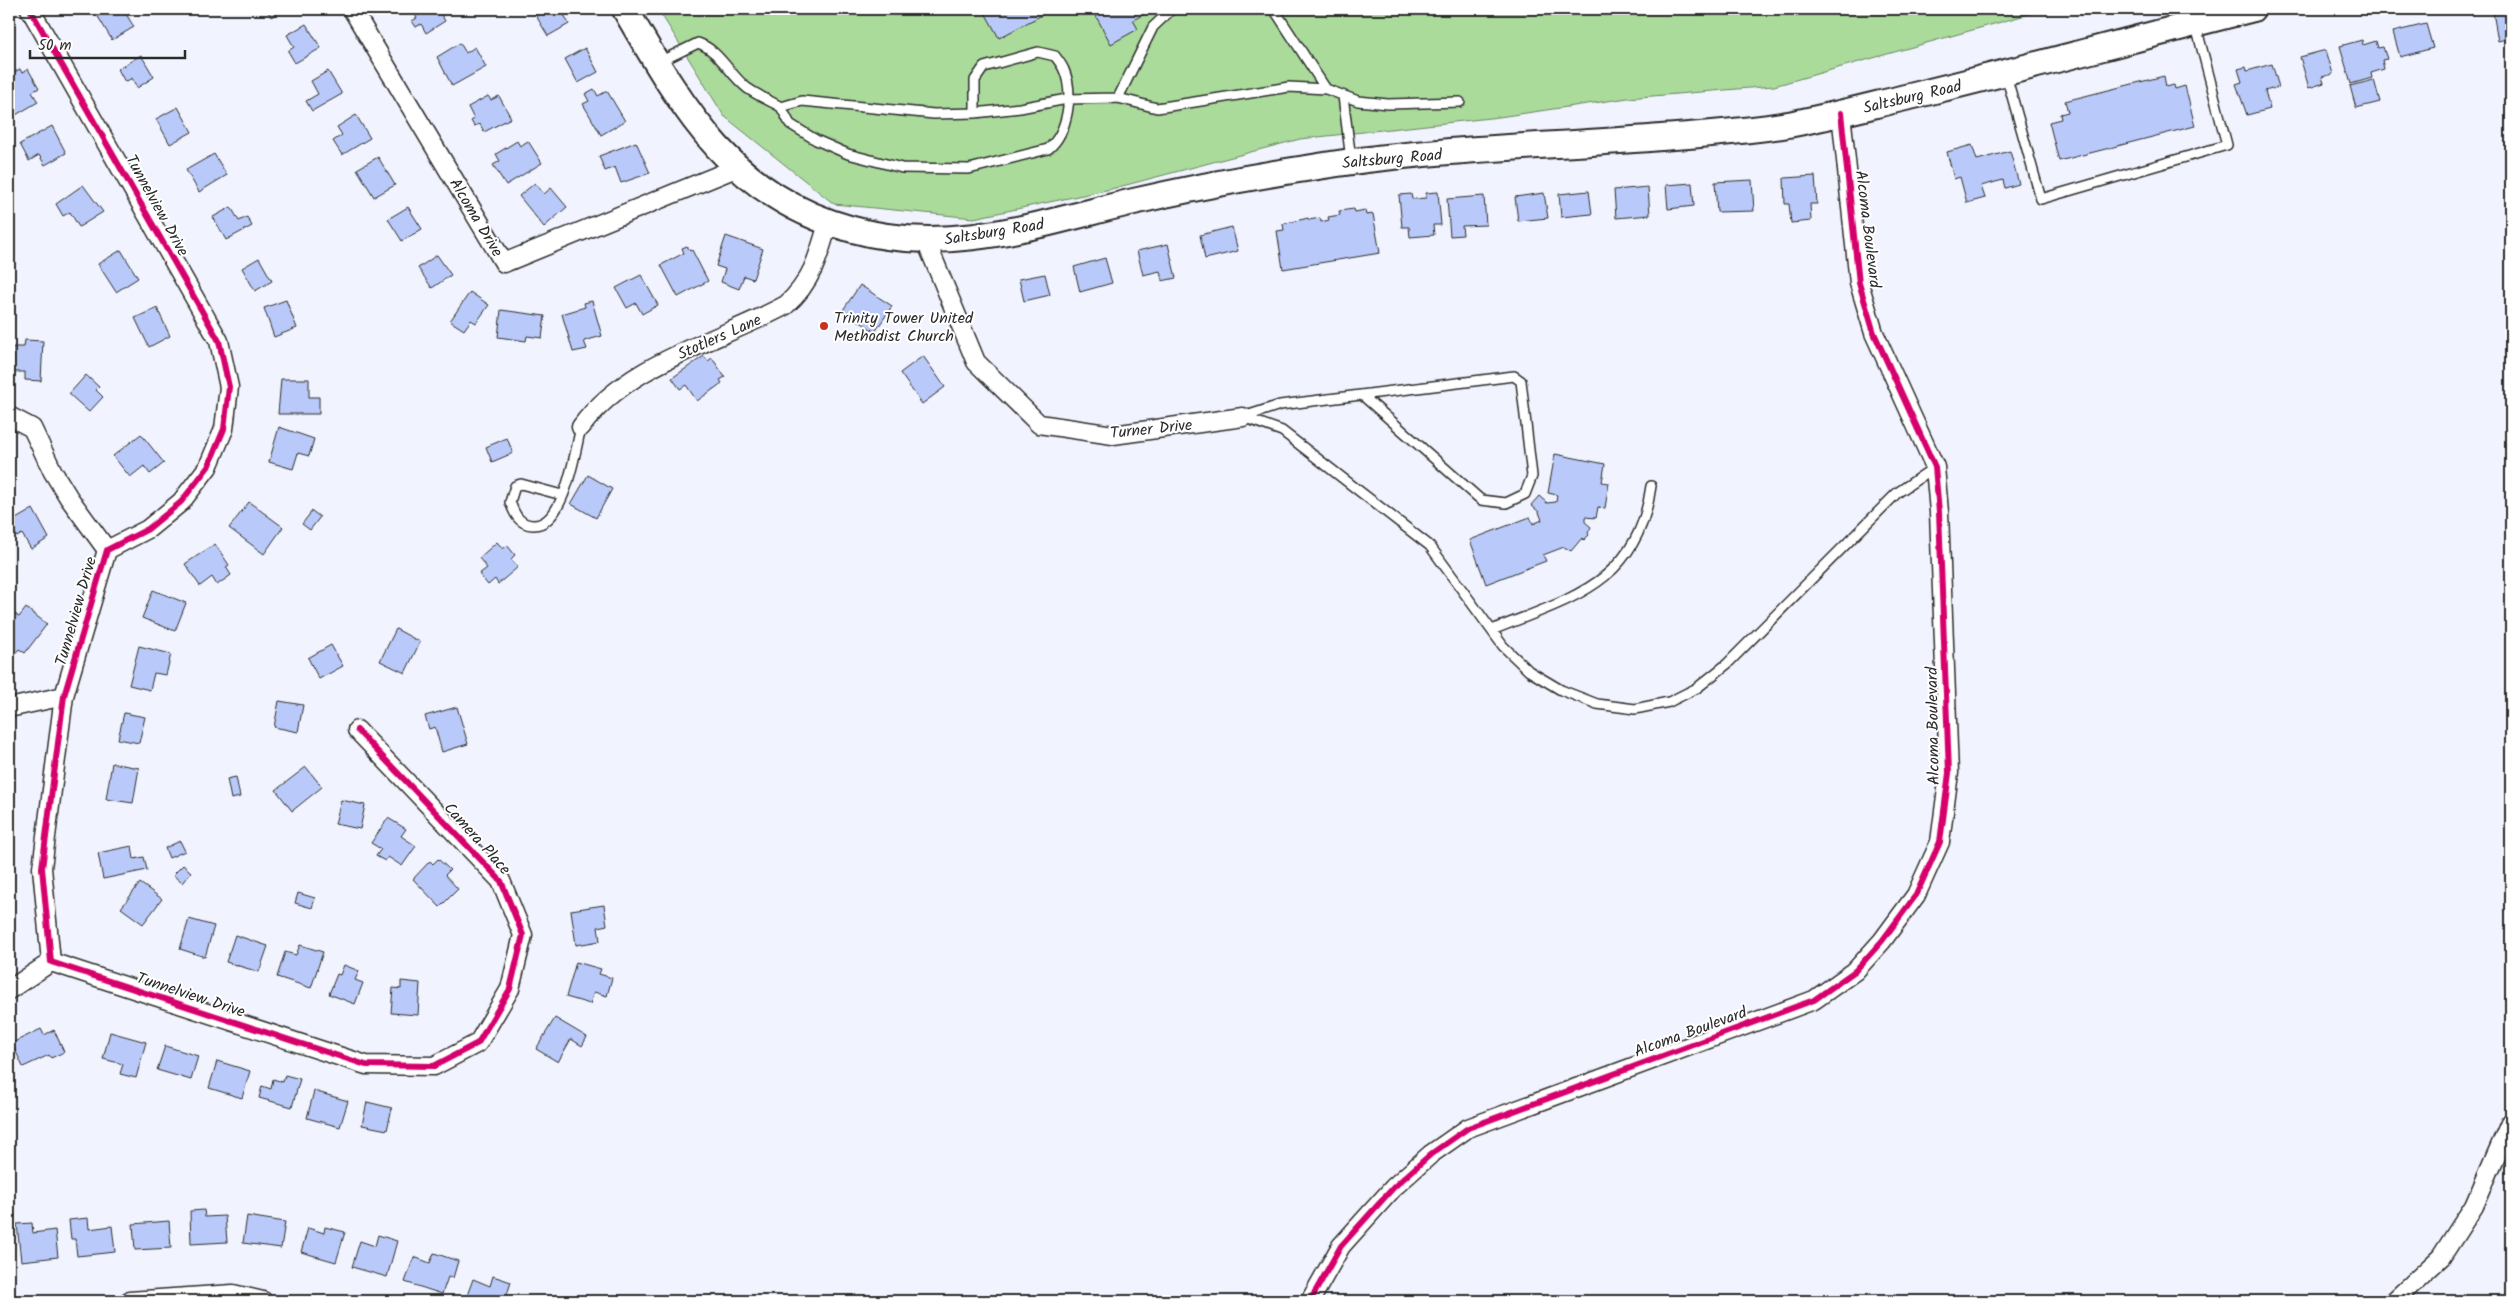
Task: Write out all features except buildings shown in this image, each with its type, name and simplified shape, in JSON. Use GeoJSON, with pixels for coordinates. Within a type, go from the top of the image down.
{"type":"FeatureCollection","features":[{"type":"Feature","properties":{"kind":"main road","name":"Saltsburg Road"},"geometry":{"type":"LineString","coordinates":[[625,9],[681,103],[702,131],[736,168],[766,190],[803,212],[828,223],[878,236],[926,241],[956,240],[1028,228],[1129,202],[1235,180],[1351,161],[1727,132],[1791,124],[2006,73],[2252,9]]}},
{"type":"Feature","properties":{"kind":"street","name":"Tunnelview Drive"},"geometry":{"type":"LineString","coordinates":[[30,9],[219,341],[229,387],[224,429],[203,474],[181,502],[148,529],[107,550],[64,696],[42,868],[51,962],[366,1064]]}},
{"type":"Feature","properties":{"kind":"street","name":"Alcoma Drive"},"geometry":{"type":"LineString","coordinates":[[352,9],[504,262],[736,168]]}},
{"type":"Feature","properties":{"kind":"street","name":"Alcoma Boulevard"},"geometry":{"type":"LineString","coordinates":[[1310,1301],[1341,1246],[1354,1231],[1423,1160],[1468,1128],[1814,1000],[1855,971],[1882,941],[1916,895],[1940,842],[1949,773],[1939,512],[1935,467],[1874,333],[1859,282],[1841,113]]}},
{"type":"Feature","properties":{"kind":"street","name":"Stotlers Lane"},"geometry":{"type":"LineString","coordinates":[[581,427],[595,408],[663,362],[786,305],[799,293],[809,278],[819,257],[828,223]]}},
{"type":"Feature","properties":{"kind":"street","name":"Turner Drive"},"geometry":{"type":"LineString","coordinates":[[926,241],[976,362],[1040,424],[1113,435],[1243,416]]}},
{"type":"Feature","properties":{"kind":"street"},"geometry":{"type":"LineString","coordinates":[[9,416],[32,428],[53,472],[69,498],[107,550]]}},
{"type":"Feature","properties":{"kind":"street"},"geometry":{"type":"LineString","coordinates":[[9,708],[64,696]]}},
{"type":"Feature","properties":{"kind":"street","name":"Camera Place"},"geometry":{"type":"LineString","coordinates":[[357,730],[501,881],[524,936],[510,989],[478,1042],[434,1066],[366,1064]]}},
{"type":"Feature","properties":{"kind":"street"},"geometry":{"type":"LineString","coordinates":[[9,990],[51,962]]}},
{"type":"Feature","properties":{"kind":"street"},"geometry":{"type":"LineString","coordinates":[[2394,1301],[2441,1257],[2474,1206],[2510,1123]]}},
{"type":"Feature","properties":{"kind":"street"},"geometry":{"type":"LineString","coordinates":[[129,1301],[233,1294],[263,1301]]}},
{"type":"Feature","properties":{"kind":"lane"},"geometry":{"type":"LineString","coordinates":[[1118,98],[1153,28],[1172,9]]}},
{"type":"Feature","properties":{"kind":"lane"},"geometry":{"type":"LineString","coordinates":[[1274,9],[1326,89]]}},
{"type":"Feature","properties":{"kind":"lane"},"geometry":{"type":"LineString","coordinates":[[2006,73],[2041,199],[2227,145],[2196,23]]}},
{"type":"Feature","properties":{"kind":"lane"},"geometry":{"type":"LineString","coordinates":[[656,63],[698,43],[704,45],[748,89],[781,107],[790,124],[816,140],[848,154],[902,168],[941,170],[968,169],[1048,149],[1061,134],[1065,124],[1067,99],[1064,69],[1055,56],[1038,52],[990,64],[979,71],[975,87],[976,112]]}},
{"type":"Feature","properties":{"kind":"lane"},"geometry":{"type":"LineString","coordinates":[[781,107],[802,101],[934,114],[1020,108],[1067,99],[1118,98],[1157,108],[1289,87],[1326,89],[1343,96],[1388,104],[1460,102]]}},
{"type":"Feature","properties":{"kind":"lane"},"geometry":{"type":"LineString","coordinates":[[1343,96],[1351,161]]}},
{"type":"Feature","properties":{"kind":"lane"},"geometry":{"type":"LineString","coordinates":[[1243,416],[1280,404],[1518,377],[1521,381],[1532,476],[1525,494],[1506,503],[1481,500],[1362,395]]}},
{"type":"Feature","properties":{"kind":"lane"},"geometry":{"type":"LineString","coordinates":[[1243,416],[1282,432],[1430,546],[1503,646],[1529,671],[1561,690],[1597,704],[1635,709],[1669,702],[1697,688],[1727,664],[1897,494],[1935,467]]}},
{"type":"Feature","properties":{"kind":"lane"},"geometry":{"type":"LineString","coordinates":[[562,496],[521,484],[515,486],[510,502],[518,518],[525,524],[534,525],[552,516],[562,496],[570,475],[581,427]]}},
{"type":"Feature","properties":{"kind":"lane"},"geometry":{"type":"LineString","coordinates":[[1492,630],[1576,596],[1593,587],[1613,570],[1629,551],[1640,533],[1648,512],[1651,486]]}},
{"type":"Feature","properties":{"kind":"green space"},"geometry":{"type":"Polygon","coordinates":[[[658,9],[2047,9],[1774,86],[1628,98],[1499,117],[1300,139],[1111,189],[974,218],[834,204],[724,116],[658,9]]]}},
{"type":"Feature","properties":{"kind":"cycle path"},"geometry":{"type":"LineString","coordinates":[[30,9],[219,341],[229,387],[224,429],[208,467],[181,502],[148,529],[107,550],[64,696],[42,868],[51,962],[366,1065],[434,1066],[478,1043],[510,989],[523,935],[501,881],[357,730]]}},
{"type":"Feature","properties":{"kind":"cycle path"},"geometry":{"type":"LineString","coordinates":[[1310,1301],[1341,1246],[1394,1187],[1431,1154],[1468,1128],[1814,1000],[1855,971],[1882,941],[1916,895],[1940,842],[1949,773],[1939,512],[1935,467],[1874,333],[1859,283],[1841,113]]}},
{"type":"Feature","properties":{"kind":"place","name":"Trinity Tower United Methodist Church"},"geometry":{"type":"Point","coordinates":[824,326]}}]}
